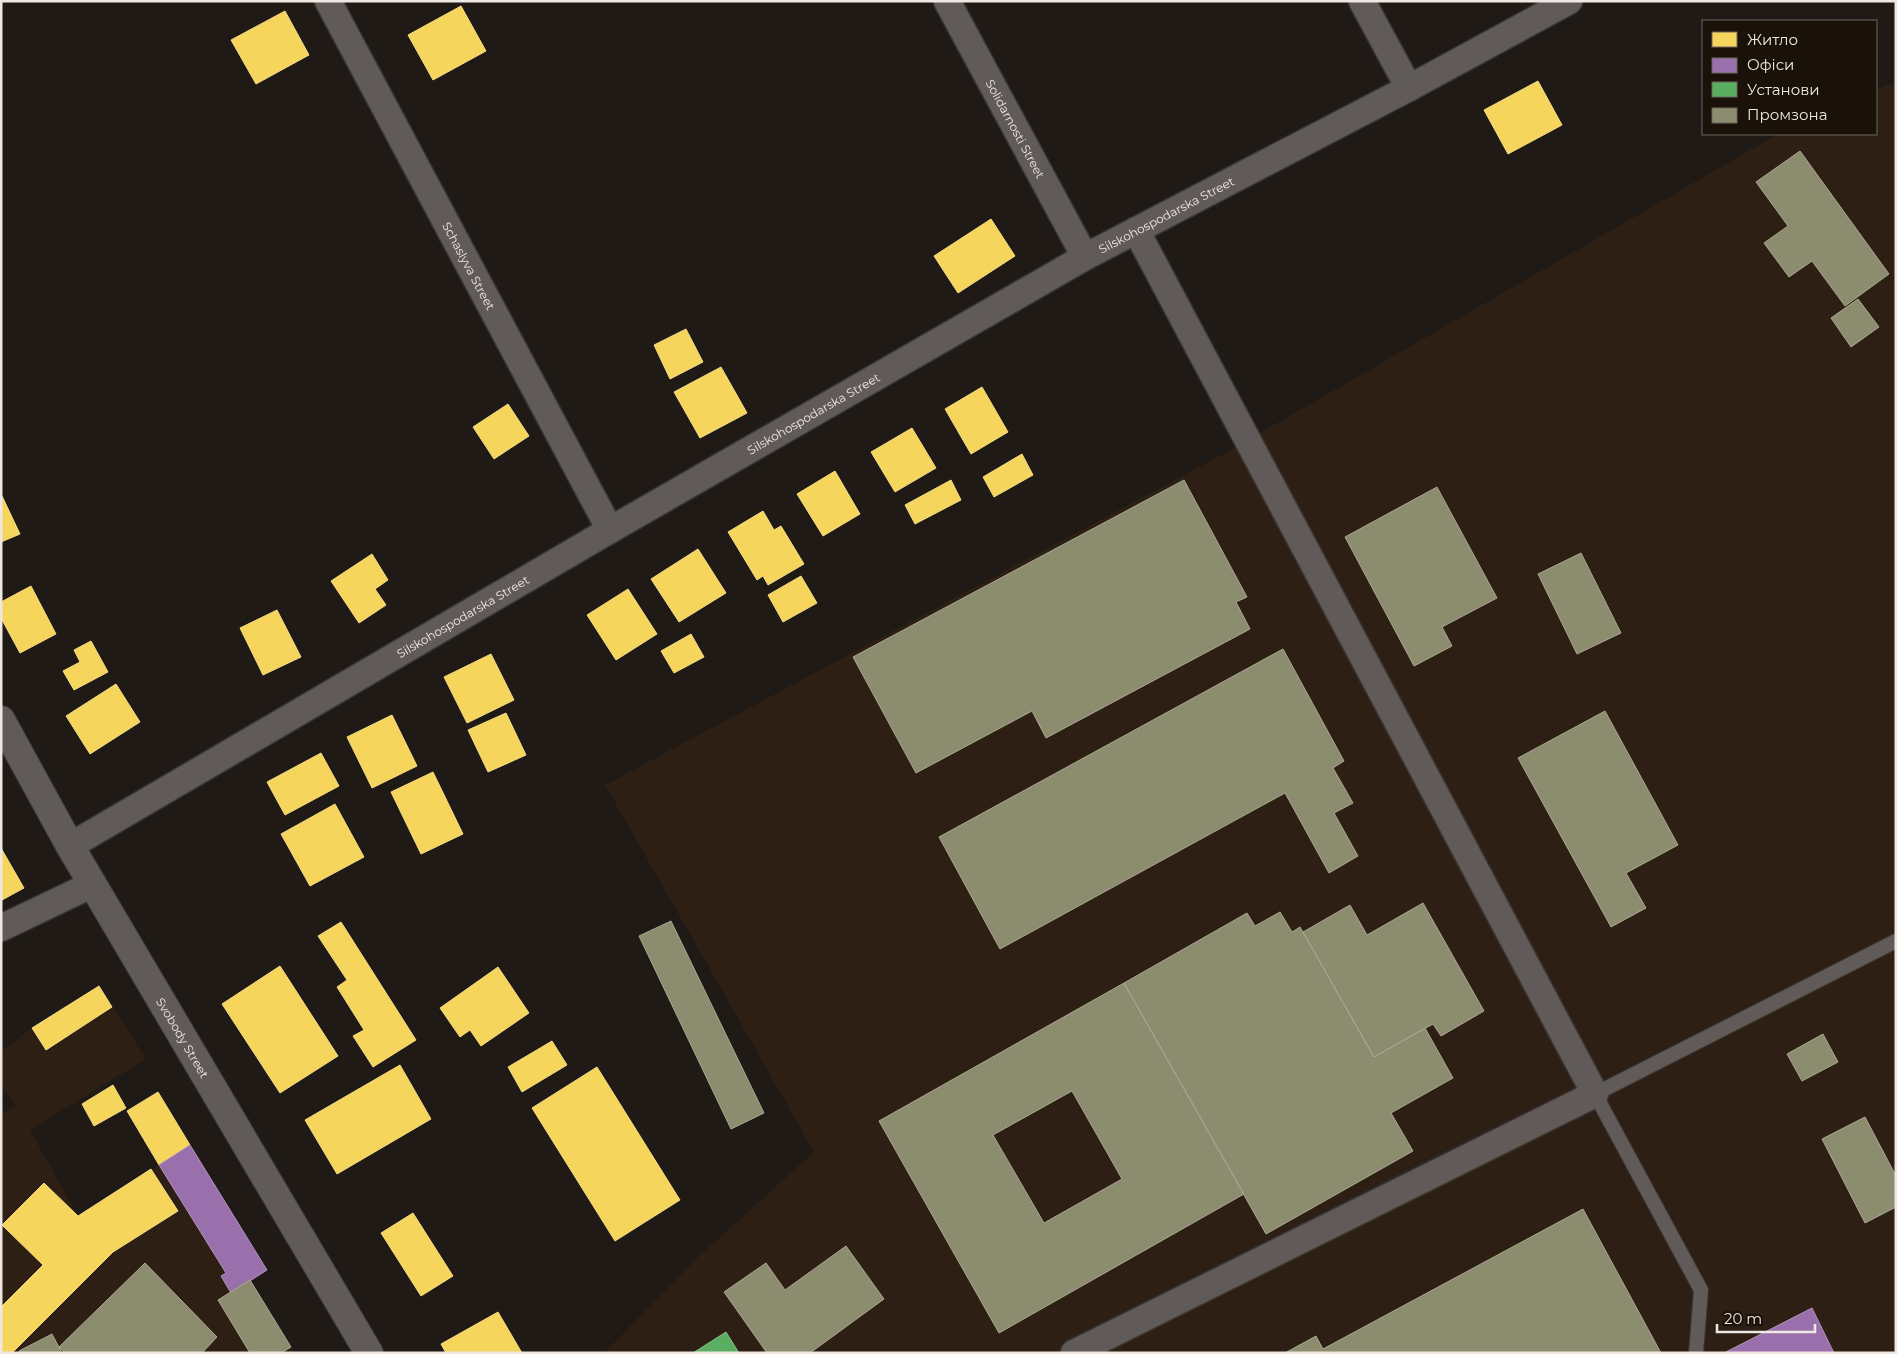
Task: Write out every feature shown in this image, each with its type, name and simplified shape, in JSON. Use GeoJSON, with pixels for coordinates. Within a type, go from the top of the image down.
{"type":"FeatureCollection","features":[{"type":"Feature","properties":{"kind":"street","name":"Schaslyva Street"},"geometry":{"type":"LineString","coordinates":[[328,1],[610,530]]}},
{"type":"Feature","properties":{"kind":"street","name":"Solidarnosti Street"},"geometry":{"type":"LineString","coordinates":[[947,1],[1085,257]]}},
{"type":"Feature","properties":{"kind":"street"},"geometry":{"type":"LineString","coordinates":[[1362,1],[1409,88]]}},
{"type":"Feature","properties":{"kind":"street","name":"Silskohospodarska Street"},"geometry":{"type":"LineString","coordinates":[[70,846],[610,530],[1085,257],[1409,88],[1569,1]]}},
{"type":"Feature","properties":{"kind":"street"},"geometry":{"type":"LineString","coordinates":[[1074,1353],[1596,1094],[1136,230]]}},
{"type":"Feature","properties":{"kind":"street","name":"Svobody Street"},"geometry":{"type":"LineString","coordinates":[[1,720],[70,846],[369,1353]]}},
{"type":"Feature","properties":{"kind":"street"},"geometry":{"type":"LineString","coordinates":[[1,928],[93,884]]}},
{"type":"Feature","properties":{"kind":"lane"},"geometry":{"type":"LineString","coordinates":[[1696,1353],[1700,1290],[1596,1094],[1896,941]]}},
{"type":"Feature","properties":{"kind":"shaded area"},"geometry":{"type":"Polygon","coordinates":[[[1896,82],[1896,1353],[604,1353],[697,1258],[814,1152],[605,785],[1229,451],[1776,135],[1877,135],[1877,90],[1896,82]]]}},
{"type":"Feature","properties":{"kind":"shaded area"},"geometry":{"type":"Polygon","coordinates":[[[99,986],[146,1059],[30,1130],[78,1216],[190,1145],[267,1270],[250,1281],[295,1353],[1,1353],[1,1114],[15,1106],[1,1086],[1,1051],[32,1028],[99,986]]]}},
{"type":"Feature","properties":{"kind":"building: Житло"},"geometry":{"type":"Polygon","coordinates":[[[461,6],[486,51],[433,80],[408,35],[461,6]]]}},
{"type":"Feature","properties":{"kind":"building: Житло"},"geometry":{"type":"Polygon","coordinates":[[[285,11],[309,55],[256,84],[231,40],[285,11]]]}},
{"type":"Feature","properties":{"kind":"building: Житло"},"geometry":{"type":"Polygon","coordinates":[[[1538,81],[1562,125],[1508,154],[1484,110],[1538,81]]]}},
{"type":"Feature","properties":{"kind":"building: Житло"},"geometry":{"type":"Polygon","coordinates":[[[991,219],[1015,256],[958,293],[934,256],[991,219]]]}},
{"type":"Feature","properties":{"kind":"building: Житло"},"geometry":{"type":"Polygon","coordinates":[[[686,329],[703,362],[670,379],[654,345],[686,329]]]}},
{"type":"Feature","properties":{"kind":"building: Житло"},"geometry":{"type":"Polygon","coordinates":[[[721,367],[747,413],[700,438],[674,392],[721,367]]]}},
{"type":"Feature","properties":{"kind":"building: Житло"},"geometry":{"type":"Polygon","coordinates":[[[982,387],[1008,432],[971,454],[945,409],[982,387]]]}},
{"type":"Feature","properties":{"kind":"building: Житло"},"geometry":{"type":"Polygon","coordinates":[[[508,404],[529,436],[494,459],[473,427],[508,404]]]}},
{"type":"Feature","properties":{"kind":"building: Житло"},"geometry":{"type":"Polygon","coordinates":[[[912,428],[936,468],[895,492],[871,452],[912,428]]]}},
{"type":"Feature","properties":{"kind":"building: Житло"},"geometry":{"type":"Polygon","coordinates":[[[1022,454],[1033,475],[994,497],[983,477],[1022,454]]]}},
{"type":"Feature","properties":{"kind":"building: Житло"},"geometry":{"type":"Polygon","coordinates":[[[835,471],[860,514],[823,536],[797,494],[835,471]]]}},
{"type":"Feature","properties":{"kind":"building: Житло"},"geometry":{"type":"Polygon","coordinates":[[[951,480],[961,500],[915,524],[905,505],[951,480]]]}},
{"type":"Feature","properties":{"kind":"building: Житло"},"geometry":{"type":"Polygon","coordinates":[[[1,497],[20,534],[1,542],[1,497]]]}},
{"type":"Feature","properties":{"kind":"building: Житло"},"geometry":{"type":"Polygon","coordinates":[[[763,511],[774,530],[781,526],[804,564],[768,585],[763,576],[757,580],[728,532],[763,511]]]}},
{"type":"Feature","properties":{"kind":"building: Житло"},"geometry":{"type":"Polygon","coordinates":[[[698,549],[726,593],[679,622],[651,579],[698,549]]]}},
{"type":"Feature","properties":{"kind":"building: Житло"},"geometry":{"type":"Polygon","coordinates":[[[372,554],[388,580],[375,589],[386,605],[359,623],[331,581],[372,554]]]}},
{"type":"Feature","properties":{"kind":"building: Житло"},"geometry":{"type":"Polygon","coordinates":[[[801,576],[817,603],[783,622],[768,595],[801,576]]]}},
{"type":"Feature","properties":{"kind":"building: Житло"},"geometry":{"type":"Polygon","coordinates":[[[31,586],[56,634],[20,653],[1,618],[1,602],[31,586]]]}},
{"type":"Feature","properties":{"kind":"building: Житло"},"geometry":{"type":"Polygon","coordinates":[[[628,589],[657,634],[616,660],[587,615],[628,589]]]}},
{"type":"Feature","properties":{"kind":"building: Житло"},"geometry":{"type":"Polygon","coordinates":[[[277,610],[301,657],[263,675],[240,628],[277,610]]]}},
{"type":"Feature","properties":{"kind":"building: Житло"},"geometry":{"type":"Polygon","coordinates":[[[691,634],[704,657],[674,673],[661,651],[691,634]]]}},
{"type":"Feature","properties":{"kind":"building: Житло"},"geometry":{"type":"Polygon","coordinates":[[[91,641],[108,672],[74,690],[63,671],[80,662],[74,650],[91,641]]]}},
{"type":"Feature","properties":{"kind":"building: Житло"},"geometry":{"type":"Polygon","coordinates":[[[491,654],[514,700],[467,723],[444,677],[491,654]]]}},
{"type":"Feature","properties":{"kind":"building: Житло"},"geometry":{"type":"Polygon","coordinates":[[[116,684],[140,722],[90,754],[66,716],[116,684]]]}},
{"type":"Feature","properties":{"kind":"building: Житло"},"geometry":{"type":"Polygon","coordinates":[[[506,713],[526,755],[488,772],[468,730],[506,713]]]}},
{"type":"Feature","properties":{"kind":"building: Житло"},"geometry":{"type":"Polygon","coordinates":[[[392,715],[417,766],[372,788],[347,737],[392,715]]]}},
{"type":"Feature","properties":{"kind":"building: Житло"},"geometry":{"type":"Polygon","coordinates":[[[321,753],[339,786],[285,815],[267,782],[321,753]]]}},
{"type":"Feature","properties":{"kind":"building: Житло"},"geometry":{"type":"Polygon","coordinates":[[[433,772],[463,834],[421,854],[391,792],[433,772]]]}},
{"type":"Feature","properties":{"kind":"building: Житло"},"geometry":{"type":"Polygon","coordinates":[[[335,804],[364,857],[310,886],[281,834],[335,804]]]}},
{"type":"Feature","properties":{"kind":"building: Житло"},"geometry":{"type":"Polygon","coordinates":[[[1,848],[24,888],[2,900],[1,898],[1,848]]]}},
{"type":"Feature","properties":{"kind":"building: Житло"},"geometry":{"type":"Polygon","coordinates":[[[341,922],[416,1040],[373,1067],[353,1036],[364,1030],[337,987],[347,980],[318,936],[341,922]]]}},
{"type":"Feature","properties":{"kind":"building: Житло"},"geometry":{"type":"Polygon","coordinates":[[[280,966],[338,1056],[280,1093],[222,1004],[280,966]]]}},
{"type":"Feature","properties":{"kind":"building: Житло"},"geometry":{"type":"Polygon","coordinates":[[[498,967],[529,1013],[481,1046],[470,1030],[460,1037],[440,1008],[498,967]]]}},
{"type":"Feature","properties":{"kind":"building: Житло"},"geometry":{"type":"Polygon","coordinates":[[[99,986],[112,1007],[46,1050],[32,1028],[99,986]]]}},
{"type":"Feature","properties":{"kind":"building: Житло"},"geometry":{"type":"Polygon","coordinates":[[[552,1041],[567,1065],[522,1092],[508,1067],[552,1041]]]}},
{"type":"Feature","properties":{"kind":"building: Житло"},"geometry":{"type":"Polygon","coordinates":[[[400,1065],[431,1119],[337,1174],[305,1120],[400,1065]]]}},
{"type":"Feature","properties":{"kind":"building: Житло"},"geometry":{"type":"Polygon","coordinates":[[[597,1067],[680,1200],[615,1241],[532,1108],[597,1067]]]}},
{"type":"Feature","properties":{"kind":"building: Житло"},"geometry":{"type":"Polygon","coordinates":[[[113,1085],[126,1108],[94,1126],[82,1104],[113,1085]]]}},
{"type":"Feature","properties":{"kind":"building: Житло"},"geometry":{"type":"Polygon","coordinates":[[[158,1092],[190,1145],[159,1165],[127,1111],[158,1092]]]}},
{"type":"Feature","properties":{"kind":"building: Житло"},"geometry":{"type":"Polygon","coordinates":[[[151,1169],[178,1211],[113,1252],[12,1353],[1,1353],[1,1307],[43,1265],[2,1225],[44,1183],[78,1216],[151,1169]]]}},
{"type":"Feature","properties":{"kind":"building: Житло"},"geometry":{"type":"Polygon","coordinates":[[[413,1213],[453,1276],[421,1296],[381,1233],[413,1213]]]}},
{"type":"Feature","properties":{"kind":"building: Житло"},"geometry":{"type":"Polygon","coordinates":[[[498,1312],[522,1353],[446,1353],[441,1344],[498,1312]]]}},
{"type":"Feature","properties":{"kind":"building: Офіси"},"geometry":{"type":"Polygon","coordinates":[[[190,1145],[267,1270],[231,1293],[221,1276],[226,1273],[159,1165],[190,1145]]]}},
{"type":"Feature","properties":{"kind":"building: Офіси"},"geometry":{"type":"Polygon","coordinates":[[[1812,1308],[1834,1353],[1724,1353],[1812,1308]]]}},
{"type":"Feature","properties":{"kind":"building: Установи"},"geometry":{"type":"Polygon","coordinates":[[[726,1332],[739,1353],[693,1353],[726,1332]]]}},
{"type":"Feature","properties":{"kind":"building: Промзона"},"geometry":{"type":"Polygon","coordinates":[[[1800,151],[1889,274],[1845,306],[1812,261],[1789,277],[1764,243],[1788,226],[1756,182],[1800,151]]]}},
{"type":"Feature","properties":{"kind":"building: Промзона"},"geometry":{"type":"Polygon","coordinates":[[[1858,299],[1879,327],[1851,347],[1831,318],[1858,299]]]}},
{"type":"Feature","properties":{"kind":"building: Промзона"},"geometry":{"type":"Polygon","coordinates":[[[1184,480],[1247,597],[1236,602],[1250,629],[1046,738],[1032,711],[916,773],[853,657],[1184,480]]]}},
{"type":"Feature","properties":{"kind":"building: Промзона"},"geometry":{"type":"Polygon","coordinates":[[[1437,487],[1497,598],[1442,627],[1452,646],[1414,666],[1345,537],[1437,487]]]}},
{"type":"Feature","properties":{"kind":"building: Промзона"},"geometry":{"type":"Polygon","coordinates":[[[1581,553],[1621,633],[1577,654],[1538,574],[1581,553]]]}},
{"type":"Feature","properties":{"kind":"building: Промзона"},"geometry":{"type":"Polygon","coordinates":[[[1283,649],[1344,761],[1333,768],[1353,803],[1334,813],[1358,856],[1329,873],[1285,793],[1000,949],[939,837],[1283,649]]]}},
{"type":"Feature","properties":{"kind":"building: Промзона"},"geometry":{"type":"Polygon","coordinates":[[[1605,711],[1678,845],[1626,873],[1646,908],[1611,927],[1518,758],[1605,711]]]}},
{"type":"Feature","properties":{"kind":"building: Промзона"},"geometry":{"type":"Polygon","coordinates":[[[1423,903],[1484,1011],[1441,1036],[1433,1024],[1374,1057],[1303,932],[1350,905],[1367,935],[1423,903]]]}},
{"type":"Feature","properties":{"kind":"building: Промзона"},"geometry":{"type":"Polygon","coordinates":[[[1280,912],[1292,932],[1300,927],[1374,1057],[1425,1028],[1453,1078],[1391,1113],[1413,1151],[1266,1234],[1124,983],[1247,913],[1255,926],[1280,912]]]}},
{"type":"Feature","properties":{"kind":"building: Промзона"},"geometry":{"type":"Polygon","coordinates":[[[671,921],[764,1113],[731,1129],[639,936],[671,921]]]}},
{"type":"Feature","properties":{"kind":"building: Промзона"},"geometry":{"type":"Polygon","coordinates":[[[1124,983],[1244,1194],[999,1333],[879,1121],[1124,983]],[[1072,1091],[993,1135],[1044,1223],[1122,1179],[1072,1091]]]}},
{"type":"Feature","properties":{"kind":"building: Промзона"},"geometry":{"type":"Polygon","coordinates":[[[1823,1034],[1838,1062],[1802,1081],[1787,1054],[1823,1034]]]}},
{"type":"Feature","properties":{"kind":"building: Промзона"},"geometry":{"type":"Polygon","coordinates":[[[1865,1117],[1896,1176],[1896,1207],[1865,1223],[1822,1139],[1865,1117]]]}},
{"type":"Feature","properties":{"kind":"building: Промзона"},"geometry":{"type":"Polygon","coordinates":[[[1583,1209],[1661,1353],[1285,1353],[1316,1336],[1323,1349],[1583,1209]]]}},
{"type":"Feature","properties":{"kind":"building: Промзона"},"geometry":{"type":"Polygon","coordinates":[[[846,1246],[884,1299],[810,1353],[767,1353],[724,1292],[766,1263],[785,1290],[846,1246]]]}},
{"type":"Feature","properties":{"kind":"building: Промзона"},"geometry":{"type":"Polygon","coordinates":[[[145,1263],[217,1337],[202,1353],[65,1353],[59,1347],[145,1263]]]}},
{"type":"Feature","properties":{"kind":"building: Промзона"},"geometry":{"type":"Polygon","coordinates":[[[250,1280],[291,1347],[281,1353],[250,1353],[218,1300],[250,1280]]]}},
{"type":"Feature","properties":{"kind":"building: Промзона"},"geometry":{"type":"Polygon","coordinates":[[[52,1334],[62,1353],[20,1353],[19,1351],[52,1334]]]}}]}
